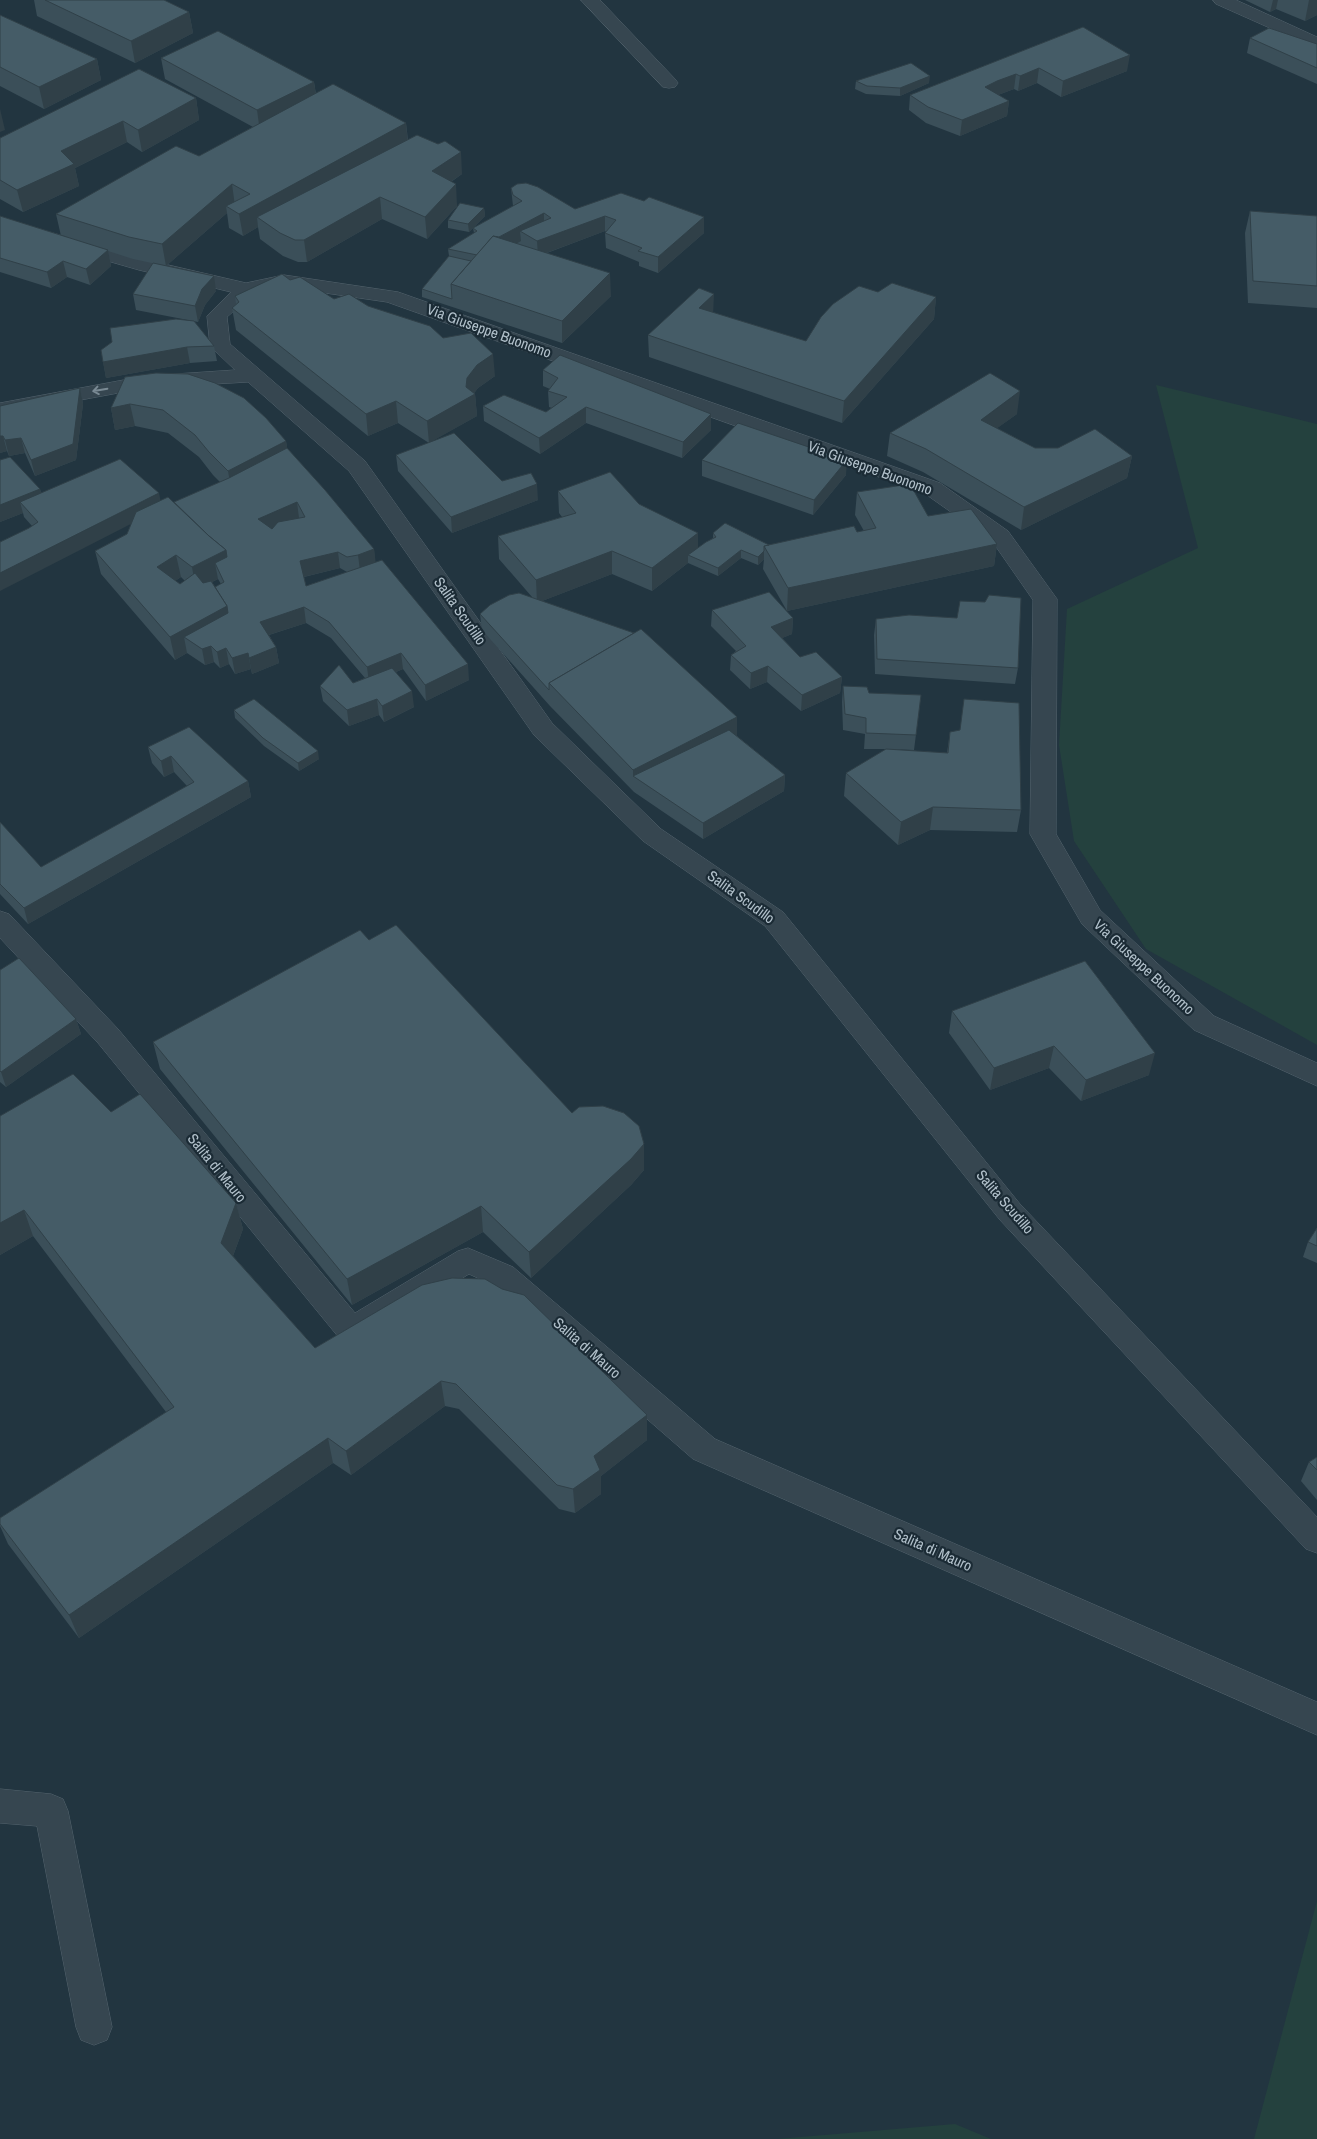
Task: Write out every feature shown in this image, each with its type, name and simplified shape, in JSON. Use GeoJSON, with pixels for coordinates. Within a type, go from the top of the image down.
{"type":"FeatureCollection","features":[{"type":"Feature","properties":{"kind":"street"},"geometry":{"type":"LineString","coordinates":[[590,0],[669,83]]}},
{"type":"Feature","properties":{"kind":"street"},"geometry":{"type":"LineString","coordinates":[[1222,0],[1317,44]]}},
{"type":"Feature","properties":{"kind":"street"},"geometry":{"type":"LineString","coordinates":[[0,224],[146,266],[246,288]]}},
{"type":"Feature","properties":{"kind":"street","name":"Via Giuseppe Buonomo"},"geometry":{"type":"LineString","coordinates":[[246,288],[284,281],[391,296],[932,488],[1000,536],[1045,599],[1042,834],[1091,917],[1204,1024],[1317,1075]]}},
{"type":"Feature","properties":{"kind":"street","name":"Salita Scudillo"},"geometry":{"type":"LineString","coordinates":[[246,288],[217,316],[220,346],[357,466],[543,729],[652,835],[774,919],[1010,1212],[1317,1539]]}},
{"type":"Feature","properties":{"kind":"street"},"geometry":{"type":"LineString","coordinates":[[0,409],[145,382],[253,375]]}},
{"type":"Feature","properties":{"kind":"street","name":"Salita di Mauro"},"geometry":{"type":"LineString","coordinates":[[0,921],[108,1036],[351,1330],[468,1260],[503,1276],[704,1449],[1317,1719]]}},
{"type":"Feature","properties":{"kind":"street"},"geometry":{"type":"LineString","coordinates":[[0,1806],[51,1811],[94,2027]]}},
{"type":"Feature","properties":{"kind":"green space"},"geometry":{"type":"Polygon","coordinates":[[[1156,385],[1317,424],[1317,1045],[1146,949],[1074,841],[1059,745],[1067,609],[1198,548],[1156,385]]]}},
{"type":"Feature","properties":{"kind":"green space"},"geometry":{"type":"Polygon","coordinates":[[[1317,1901],[1317,2139],[1254,2139],[1317,1901]]]}},
{"type":"Feature","properties":{"kind":"green space"},"geometry":{"type":"Polygon","coordinates":[[[955,2124],[991,2139],[777,2139],[955,2124]]]}},
{"type":"Feature","properties":{"kind":"building"},"geometry":{"type":"Polygon","coordinates":[[[45,0],[164,0],[189,12],[131,41],[45,0]]]}},
{"type":"Feature","properties":{"kind":"building"},"geometry":{"type":"Polygon","coordinates":[[[0,15],[97,59],[39,87],[0,67],[0,15]]]}},
{"type":"Feature","properties":{"kind":"building"},"geometry":{"type":"Polygon","coordinates":[[[1083,27],[1130,55],[1063,81],[1039,68],[1020,76],[1016,74],[997,81],[985,87],[1009,101],[962,120],[928,107],[910,95],[1083,27]]]}},
{"type":"Feature","properties":{"kind":"building"},"geometry":{"type":"Polygon","coordinates":[[[1269,28],[1317,44],[1317,68],[1250,38],[1269,28]]]}},
{"type":"Feature","properties":{"kind":"building"},"geometry":{"type":"Polygon","coordinates":[[[218,31],[314,82],[257,110],[161,58],[218,31]]]}},
{"type":"Feature","properties":{"kind":"building"},"geometry":{"type":"Polygon","coordinates":[[[911,63],[930,76],[900,88],[867,86],[856,81],[911,63]]]}},
{"type":"Feature","properties":{"kind":"building"},"geometry":{"type":"Polygon","coordinates":[[[139,69],[196,98],[138,130],[123,121],[61,151],[74,164],[17,190],[0,180],[0,138],[139,69]]]}},
{"type":"Feature","properties":{"kind":"building"},"geometry":{"type":"Polygon","coordinates":[[[333,84],[406,123],[239,214],[226,206],[250,194],[232,184],[162,244],[129,237],[56,214],[176,146],[199,156],[333,84]]]}},
{"type":"Feature","properties":{"kind":"building"},"geometry":{"type":"Polygon","coordinates":[[[417,135],[438,144],[445,141],[461,152],[432,171],[456,184],[425,217],[380,197],[304,240],[295,240],[280,233],[257,217],[417,135]]]}},
{"type":"Feature","properties":{"kind":"building"},"geometry":{"type":"Polygon","coordinates":[[[526,183],[538,187],[575,209],[621,193],[644,201],[649,197],[704,217],[658,257],[638,251],[642,248],[605,233],[616,220],[605,216],[537,241],[520,231],[551,218],[544,213],[499,237],[493,236],[477,255],[448,249],[477,231],[473,228],[522,201],[513,195],[511,188],[517,184],[526,183]]]}},
{"type":"Feature","properties":{"kind":"building"},"geometry":{"type":"Polygon","coordinates":[[[460,203],[484,208],[468,224],[448,220],[460,203]]]}},
{"type":"Feature","properties":{"kind":"building"},"geometry":{"type":"Polygon","coordinates":[[[1250,211],[1317,216],[1317,286],[1253,281],[1250,211]]]}},
{"type":"Feature","properties":{"kind":"building"},"geometry":{"type":"Polygon","coordinates":[[[0,216],[108,250],[86,269],[63,261],[47,272],[0,258],[0,216]]]}},
{"type":"Feature","properties":{"kind":"building"},"geometry":{"type":"Polygon","coordinates":[[[493,236],[610,273],[562,321],[451,284],[493,236]]]}},
{"type":"Feature","properties":{"kind":"building"},"geometry":{"type":"Polygon","coordinates":[[[449,256],[471,261],[451,284],[452,299],[422,289],[449,256]]]}},
{"type":"Feature","properties":{"kind":"building"},"geometry":{"type":"Polygon","coordinates":[[[153,263],[214,276],[202,289],[195,306],[133,294],[153,263]]]}},
{"type":"Feature","properties":{"kind":"building"},"geometry":{"type":"Polygon","coordinates":[[[282,274],[290,280],[300,277],[334,299],[349,294],[368,306],[430,326],[443,338],[471,333],[493,354],[477,365],[467,378],[466,387],[475,394],[427,421],[396,401],[366,414],[232,308],[239,302],[235,296],[282,274]]]}},
{"type":"Feature","properties":{"kind":"building"},"geometry":{"type":"Polygon","coordinates":[[[892,283],[936,297],[844,401],[648,335],[699,288],[714,294],[699,308],[806,341],[821,317],[833,304],[859,286],[878,292],[892,283]]]}},
{"type":"Feature","properties":{"kind":"building"},"geometry":{"type":"Polygon","coordinates":[[[176,319],[194,321],[214,346],[187,347],[103,362],[101,350],[112,342],[110,328],[176,319]]]}},
{"type":"Feature","properties":{"kind":"building"},"geometry":{"type":"Polygon","coordinates":[[[560,355],[711,414],[683,442],[586,407],[539,438],[483,406],[504,395],[546,412],[567,397],[548,391],[558,378],[543,370],[560,355]]]}},
{"type":"Feature","properties":{"kind":"building"},"geometry":{"type":"Polygon","coordinates":[[[156,373],[188,374],[215,383],[244,398],[266,418],[286,441],[228,471],[195,435],[163,410],[130,404],[111,408],[125,377],[156,373]]]}},
{"type":"Feature","properties":{"kind":"building"},"geometry":{"type":"Polygon","coordinates":[[[990,373],[1020,391],[981,420],[1035,448],[1058,448],[1095,429],[1132,456],[1024,507],[926,449],[890,433],[990,373]]]}},
{"type":"Feature","properties":{"kind":"building"},"geometry":{"type":"Polygon","coordinates":[[[80,388],[73,444],[31,460],[21,438],[5,440],[3,436],[0,436],[0,406],[80,388]]]}},
{"type":"Feature","properties":{"kind":"building"},"geometry":{"type":"Polygon","coordinates":[[[738,423],[847,460],[814,500],[702,460],[738,423]]]}},
{"type":"Feature","properties":{"kind":"building"},"geometry":{"type":"Polygon","coordinates":[[[454,433],[502,481],[531,473],[537,484],[451,517],[396,455],[454,433]]]}},
{"type":"Feature","properties":{"kind":"building"},"geometry":{"type":"Polygon","coordinates":[[[287,448],[374,549],[347,557],[338,552],[300,561],[306,586],[382,560],[468,664],[425,685],[401,653],[367,667],[329,622],[304,607],[260,622],[276,647],[249,658],[248,653],[232,658],[226,648],[217,652],[211,646],[202,649],[184,637],[228,613],[227,606],[215,587],[224,582],[215,563],[227,557],[226,550],[174,502],[229,478],[287,448]],[[297,502],[258,519],[272,529],[278,522],[305,517],[297,502]]]}},
{"type":"Feature","properties":{"kind":"building"},"geometry":{"type":"Polygon","coordinates":[[[10,457],[40,489],[0,505],[0,460],[10,457]]]}},
{"type":"Feature","properties":{"kind":"building"},"geometry":{"type":"Polygon","coordinates":[[[120,459],[159,493],[0,573],[0,542],[38,522],[20,502],[120,459]]]}},
{"type":"Feature","properties":{"kind":"building"},"geometry":{"type":"Polygon","coordinates":[[[610,472],[639,504],[698,533],[652,568],[612,551],[536,580],[498,536],[576,513],[558,491],[610,472]]]}},
{"type":"Feature","properties":{"kind":"building"},"geometry":{"type":"Polygon","coordinates":[[[910,484],[928,516],[971,509],[997,544],[788,588],[764,546],[854,526],[857,532],[876,528],[857,492],[910,484]]]}},
{"type":"Feature","properties":{"kind":"building"},"geometry":{"type":"Polygon","coordinates":[[[168,497],[226,550],[192,567],[176,555],[157,567],[180,584],[195,573],[203,583],[211,581],[227,606],[170,637],[95,551],[127,534],[136,512],[168,497]]]}},
{"type":"Feature","properties":{"kind":"building"},"geometry":{"type":"Polygon","coordinates":[[[725,523],[769,545],[764,546],[764,551],[758,557],[741,550],[718,568],[688,555],[716,537],[713,533],[725,523]]]}},
{"type":"Feature","properties":{"kind":"building"},"geometry":{"type":"Polygon","coordinates":[[[769,592],[793,618],[771,627],[800,657],[816,652],[842,677],[802,695],[768,666],[751,673],[731,655],[746,646],[712,610],[769,592]]]}},
{"type":"Feature","properties":{"kind":"building"},"geometry":{"type":"Polygon","coordinates":[[[519,593],[634,633],[549,683],[549,690],[480,614],[490,605],[509,595],[519,593]]]}},
{"type":"Feature","properties":{"kind":"building"},"geometry":{"type":"Polygon","coordinates":[[[989,595],[1021,598],[1018,668],[877,659],[876,619],[909,615],[957,618],[960,601],[985,602],[989,595]]]}},
{"type":"Feature","properties":{"kind":"building"},"geometry":{"type":"Polygon","coordinates":[[[641,629],[737,717],[633,770],[549,683],[641,629]]]}},
{"type":"Feature","properties":{"kind":"building"},"geometry":{"type":"Polygon","coordinates":[[[339,665],[353,683],[392,668],[412,691],[382,706],[377,699],[347,710],[320,686],[339,665]]]}},
{"type":"Feature","properties":{"kind":"building"},"geometry":{"type":"Polygon","coordinates":[[[843,686],[867,687],[869,693],[921,695],[916,735],[866,733],[866,718],[845,714],[843,686]]]}},
{"type":"Feature","properties":{"kind":"building"},"geometry":{"type":"Polygon","coordinates":[[[254,699],[318,751],[298,763],[263,738],[234,710],[254,699]]]}},
{"type":"Feature","properties":{"kind":"building"},"geometry":{"type":"Polygon","coordinates":[[[964,699],[1019,703],[1021,810],[933,807],[901,822],[846,773],[886,749],[948,753],[950,732],[960,730],[964,699]]]}},
{"type":"Feature","properties":{"kind":"building"},"geometry":{"type":"Polygon","coordinates":[[[189,727],[248,781],[24,908],[0,884],[0,822],[41,867],[194,782],[171,756],[161,761],[148,747],[189,727]]]}},
{"type":"Feature","properties":{"kind":"building"},"geometry":{"type":"Polygon","coordinates":[[[729,730],[785,775],[703,823],[633,776],[729,730]]]}},
{"type":"Feature","properties":{"kind":"building"},"geometry":{"type":"Polygon","coordinates":[[[396,925],[572,1113],[579,1107],[603,1106],[624,1113],[639,1126],[644,1144],[631,1159],[529,1252],[481,1206],[347,1279],[153,1042],[360,930],[369,940],[396,925]]]}},
{"type":"Feature","properties":{"kind":"building"},"geometry":{"type":"Polygon","coordinates":[[[19,958],[76,1019],[1,1072],[0,970],[19,958]]]}},
{"type":"Feature","properties":{"kind":"building"},"geometry":{"type":"Polygon","coordinates":[[[1085,961],[1155,1053],[1086,1080],[1054,1046],[994,1068],[952,1011],[1085,961]]]}},
{"type":"Feature","properties":{"kind":"building"},"geometry":{"type":"Polygon","coordinates":[[[73,1074],[111,1112],[140,1094],[236,1203],[221,1243],[315,1348],[422,1285],[452,1278],[485,1279],[502,1289],[524,1295],[647,1415],[594,1456],[600,1470],[573,1489],[557,1485],[456,1384],[441,1381],[346,1451],[328,1438],[69,1615],[0,1524],[0,1518],[174,1407],[24,1210],[0,1223],[0,1116],[73,1074]]]}},
{"type":"Feature","properties":{"kind":"building"},"geometry":{"type":"Polygon","coordinates":[[[1317,1228],[1317,1246],[1308,1242],[1317,1228]]]}},
{"type":"Feature","properties":{"kind":"building"},"geometry":{"type":"Polygon","coordinates":[[[1317,1457],[1317,1470],[1309,1462],[1317,1457]]]}}]}
